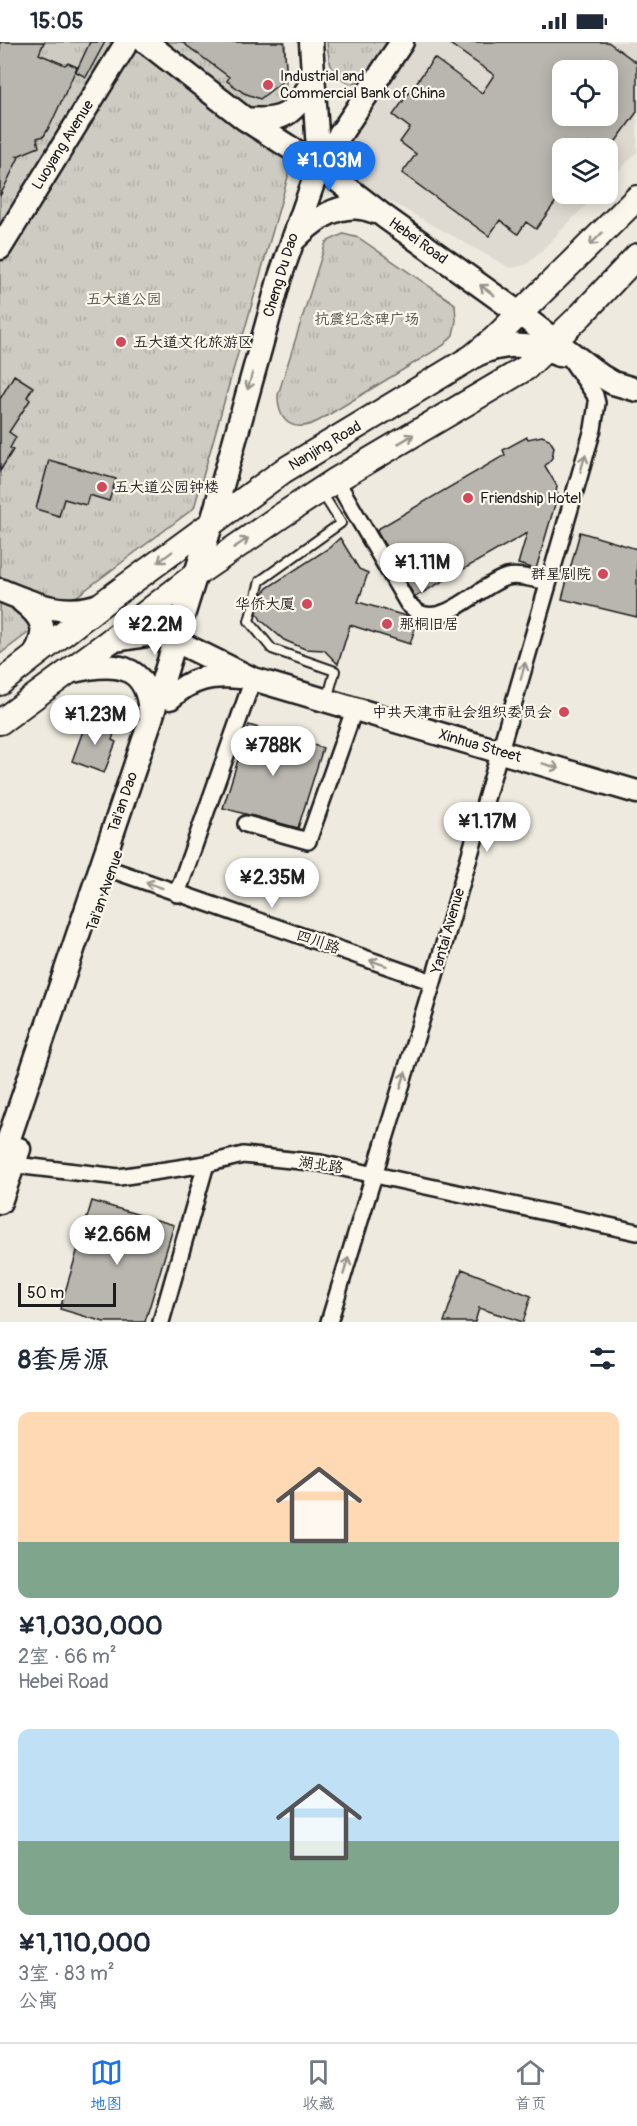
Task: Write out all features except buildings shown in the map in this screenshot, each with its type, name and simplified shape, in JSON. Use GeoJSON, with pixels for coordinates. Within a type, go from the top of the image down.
{"type":"FeatureCollection","features":[{"type":"Feature","properties":{"kind":"main road","name":"Nanjing Road"},"geometry":{"type":"LineString","coordinates":[[0,683],[103,603],[283,471],[472,357],[520,314],[637,198]]}},
{"type":"Feature","properties":{"kind":"main road"},"geometry":{"type":"LineString","coordinates":[[0,722],[195,575],[328,485],[526,368],[637,256]]}},
{"type":"Feature","properties":{"kind":"street","name":"Luoyang Avenue"},"geometry":{"type":"LineString","coordinates":[[3,239],[127,42]]}},
{"type":"Feature","properties":{"kind":"street","name":"Hebei Road"},"geometry":{"type":"LineString","coordinates":[[146,42],[245,119],[319,166],[384,217],[520,314],[550,345],[595,381],[613,383],[637,390]]}},
{"type":"Feature","properties":{"kind":"street","name":"Cheng Du Dao"},"geometry":{"type":"LineString","coordinates":[[195,575],[290,244],[319,166],[310,42]]}},
{"type":"Feature","properties":{"kind":"street"},"geometry":{"type":"LineString","coordinates":[[319,166],[402,42]]}},
{"type":"Feature","properties":{"kind":"street"},"geometry":{"type":"LineString","coordinates":[[245,119],[275,119],[289,114],[301,101],[312,82]]}},
{"type":"Feature","properties":{"kind":"street"},"geometry":{"type":"LineString","coordinates":[[290,244],[315,222],[342,208],[364,207],[384,217]]}},
{"type":"Feature","properties":{"kind":"street"},"geometry":{"type":"LineString","coordinates":[[472,357],[501,346],[550,345],[595,381]]}},
{"type":"Feature","properties":{"kind":"street","name":"Yantai Avenue"},"geometry":{"type":"LineString","coordinates":[[329,1322],[433,982],[592,429],[597,403],[595,381]]}},
{"type":"Feature","properties":{"kind":"street"},"geometry":{"type":"LineString","coordinates":[[328,485],[408,604],[420,614],[433,616],[449,612],[499,580],[510,576],[548,582]]}},
{"type":"Feature","properties":{"kind":"street","name":"Tai'an Dao"},"geometry":{"type":"LineString","coordinates":[[3,1164],[106,868],[151,719],[187,645],[195,575]]}},
{"type":"Feature","properties":{"kind":"street"},"geometry":{"type":"LineString","coordinates":[[8,593],[48,608],[65,611],[85,610],[103,603]]}},
{"type":"Feature","properties":{"kind":"street"},"geometry":{"type":"LineString","coordinates":[[8,593],[32,609],[42,624],[42,639],[34,656]]}},
{"type":"Feature","properties":{"kind":"street"},"geometry":{"type":"LineString","coordinates":[[110,641],[161,635],[187,645],[253,679]]}},
{"type":"Feature","properties":{"kind":"street","name":"Tai'an Avenue"},"geometry":{"type":"LineString","coordinates":[[106,868],[170,698],[187,645]]}},
{"type":"Feature","properties":{"kind":"street"},"geometry":{"type":"LineString","coordinates":[[67,672],[116,666],[133,673],[146,688],[150,698],[151,719]]}},
{"type":"Feature","properties":{"kind":"street"},"geometry":{"type":"LineString","coordinates":[[170,698],[181,688],[202,678],[228,676],[253,679]]}},
{"type":"Feature","properties":{"kind":"street"},"geometry":{"type":"LineString","coordinates":[[177,894],[253,679]]}},
{"type":"Feature","properties":{"kind":"street","name":"Xinhua Street"},"geometry":{"type":"LineString","coordinates":[[253,679],[637,792]]}},
{"type":"Feature","properties":{"kind":"street"},"geometry":{"type":"LineString","coordinates":[[246,824],[308,840],[354,710]]}},
{"type":"Feature","properties":{"kind":"street","name":"四川路"},"geometry":{"type":"LineString","coordinates":[[106,868],[433,982]]}},
{"type":"Feature","properties":{"kind":"street","name":"湖北路"},"geometry":{"type":"LineString","coordinates":[[3,1164],[119,1178],[206,1164],[243,1155],[320,1163],[637,1232]]}},
{"type":"Feature","properties":{"kind":"street"},"geometry":{"type":"LineString","coordinates":[[0,1202],[3,1164]]}},
{"type":"Feature","properties":{"kind":"street"},"geometry":{"type":"LineString","coordinates":[[161,1322],[206,1164]]}},
{"type":"Feature","properties":{"kind":"lane"},"geometry":{"type":"LineString","coordinates":[[327,701],[335,671],[272,648],[249,621],[260,581],[341,523],[328,485]]}},
{"type":"Feature","properties":{"kind":"shaded area"},"geometry":{"type":"Polygon","coordinates":[[[406,42],[637,42],[637,152],[618,172],[618,138],[552,138],[552,204],[587,204],[526,265],[510,268],[325,165],[406,42]]]}},
{"type":"Feature","properties":{"kind":"green space","name":"五大道公园"},"geometry":{"type":"Polygon","coordinates":[[[0,42],[285,42],[288,177],[194,508],[0,654],[0,42]]]}},
{"type":"Feature","properties":{"kind":"green space"},"geometry":{"type":"Polygon","coordinates":[[[327,42],[394,42],[372,77],[350,84],[334,72],[327,42]]]}},
{"type":"Feature","properties":{"kind":"green space","name":"抗震纪念碑广场"},"geometry":{"type":"Polygon","coordinates":[[[343,234],[359,238],[455,304],[456,321],[453,335],[444,345],[320,420],[296,426],[290,424],[281,413],[278,395],[326,242],[343,234]]]}},
{"type":"Feature","properties":{"kind":"place","name":"Industrial and Commercial Bank of China"},"geometry":{"type":"Point","coordinates":[268,85]}},
{"type":"Feature","properties":{"kind":"place","name":"五大道文化旅游区"},"geometry":{"type":"Point","coordinates":[121,342]}},
{"type":"Feature","properties":{"kind":"place","name":"五大道公园钟楼"},"geometry":{"type":"Point","coordinates":[102,487]}},
{"type":"Feature","properties":{"kind":"place","name":"Friendship Hotel"},"geometry":{"type":"Point","coordinates":[468,498]}},
{"type":"Feature","properties":{"kind":"place","name":"群星剧院"},"geometry":{"type":"Point","coordinates":[603,574]}},
{"type":"Feature","properties":{"kind":"place","name":"华侨大厦"},"geometry":{"type":"Point","coordinates":[307,604]}},
{"type":"Feature","properties":{"kind":"place","name":"那桐旧居"},"geometry":{"type":"Point","coordinates":[387,624]}},
{"type":"Feature","properties":{"kind":"place","name":"中共天津市社会组织委员会"},"geometry":{"type":"Point","coordinates":[564,712]}}]}
